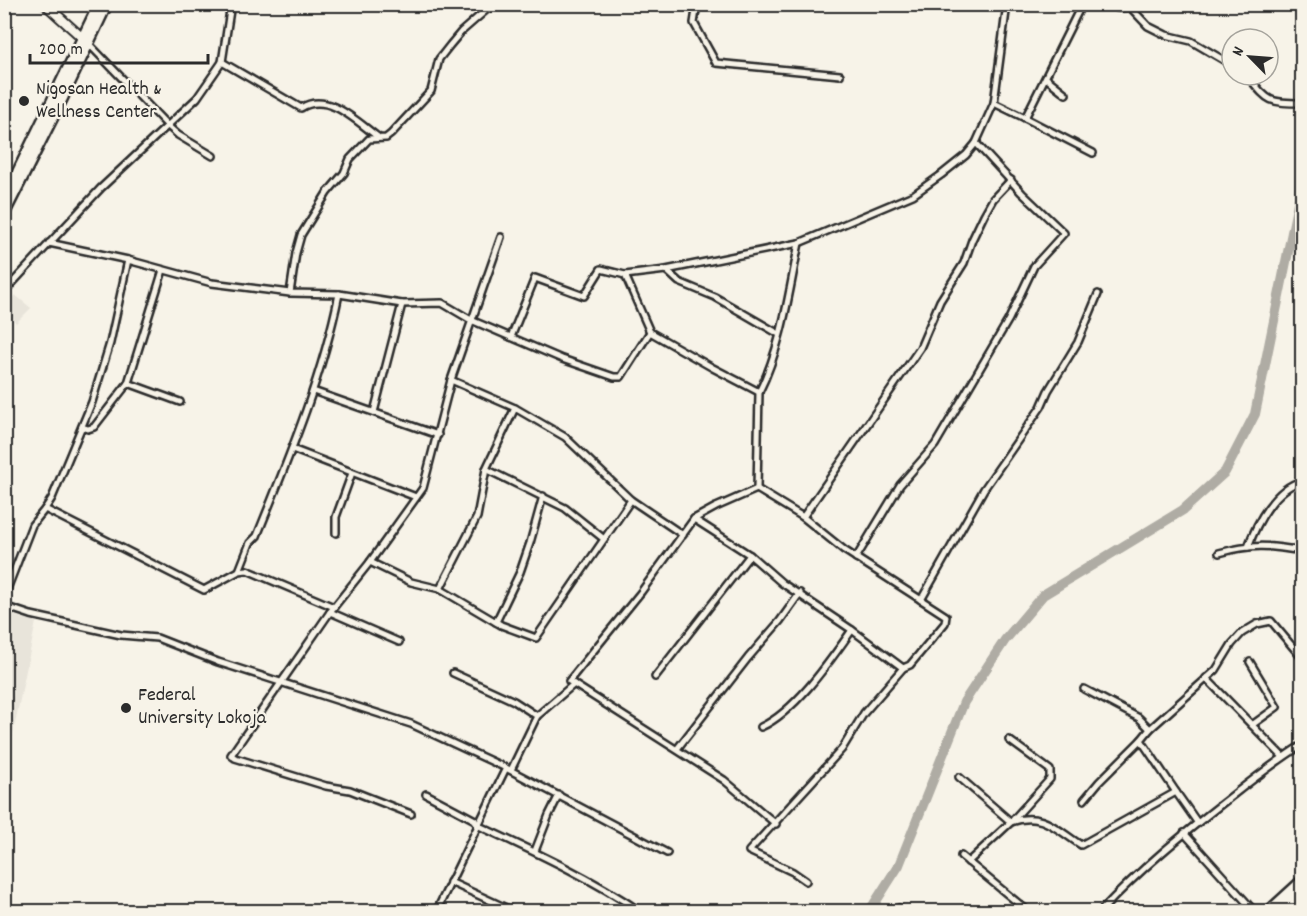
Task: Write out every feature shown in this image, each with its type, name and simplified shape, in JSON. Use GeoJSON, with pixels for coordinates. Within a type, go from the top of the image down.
{"type":"FeatureCollection","features":[{"type":"Feature","properties":{"kind":"highway"},"geometry":{"type":"LineString","coordinates":[[4,214],[86,42],[99,4]]}},
{"type":"Feature","properties":{"kind":"highway"},"geometry":{"type":"LineString","coordinates":[[4,200],[107,4]]}},
{"type":"Feature","properties":{"kind":"highway"},"geometry":{"type":"LineString","coordinates":[[1268,912],[1302,881]]}},
{"type":"Feature","properties":{"kind":"highway"},"geometry":{"type":"LineString","coordinates":[[1280,912],[1302,891]]}},
{"type":"Feature","properties":{"kind":"street"},"geometry":{"type":"LineString","coordinates":[[45,4],[86,42],[169,127],[213,156]]}},
{"type":"Feature","properties":{"kind":"street"},"geometry":{"type":"LineString","coordinates":[[4,292],[101,188],[198,98],[222,62],[231,4]]}},
{"type":"Feature","properties":{"kind":"street"},"geometry":{"type":"LineString","coordinates":[[290,293],[301,235],[327,193],[344,173],[350,159],[369,139],[386,138],[391,134],[433,85],[439,60],[461,32],[493,4]]}},
{"type":"Feature","properties":{"kind":"street"},"geometry":{"type":"LineString","coordinates":[[697,4],[694,23],[716,63],[840,75]]}},
{"type":"Feature","properties":{"kind":"street"},"geometry":{"type":"LineString","coordinates":[[511,337],[535,278],[584,296],[601,269],[625,275],[666,270],[799,243],[912,195],[958,162],[976,143],[994,103],[1007,4]]}},
{"type":"Feature","properties":{"kind":"street"},"geometry":{"type":"LineString","coordinates":[[1025,118],[1082,4]]}},
{"type":"Feature","properties":{"kind":"street"},"geometry":{"type":"LineString","coordinates":[[1102,4],[1118,8],[1130,7],[1148,26],[1166,35],[1191,41],[1220,58]]}},
{"type":"Feature","properties":{"kind":"street"},"geometry":{"type":"LineString","coordinates":[[222,62],[301,108],[308,104],[321,102],[343,112],[378,137]]}},
{"type":"Feature","properties":{"kind":"street"},"geometry":{"type":"LineString","coordinates":[[1046,78],[1066,94]]}},
{"type":"Feature","properties":{"kind":"street"},"geometry":{"type":"LineString","coordinates":[[1256,87],[1264,98],[1302,103]]}},
{"type":"Feature","properties":{"kind":"street"},"geometry":{"type":"LineString","coordinates":[[994,103],[1093,153]]}},
{"type":"Feature","properties":{"kind":"street"},"geometry":{"type":"LineString","coordinates":[[855,558],[900,485],[935,445],[1009,319],[1034,266],[1064,233],[976,143]]}},
{"type":"Feature","properties":{"kind":"street"},"geometry":{"type":"LineString","coordinates":[[803,517],[920,348],[940,301],[964,263],[984,215],[993,200],[1011,180]]}},
{"type":"Feature","properties":{"kind":"street"},"geometry":{"type":"LineString","coordinates":[[411,814],[365,794],[326,786],[231,755],[330,612],[370,562],[423,488],[452,380],[501,237]]}},
{"type":"Feature","properties":{"kind":"street"},"geometry":{"type":"LineString","coordinates":[[49,243],[128,260],[212,284],[290,293],[339,294],[402,304],[442,303],[471,320],[562,359],[614,377],[621,376],[650,332]]}},
{"type":"Feature","properties":{"kind":"street"},"geometry":{"type":"LineString","coordinates":[[757,489],[759,392],[767,378],[779,334],[799,243]]}},
{"type":"Feature","properties":{"kind":"street"},"geometry":{"type":"LineString","coordinates":[[4,597],[32,525],[52,498],[82,427],[110,343],[128,260]]}},
{"type":"Feature","properties":{"kind":"street"},"geometry":{"type":"LineString","coordinates":[[82,427],[94,428],[128,383],[163,270]]}},
{"type":"Feature","properties":{"kind":"street"},"geometry":{"type":"LineString","coordinates":[[666,270],[679,282],[715,297],[779,334]]}},
{"type":"Feature","properties":{"kind":"street"},"geometry":{"type":"LineString","coordinates":[[625,275],[650,332],[759,392]]}},
{"type":"Feature","properties":{"kind":"street"},"geometry":{"type":"LineString","coordinates":[[239,571],[250,543],[257,536],[313,391],[333,326],[339,294]]}},
{"type":"Feature","properties":{"kind":"street"},"geometry":{"type":"LineString","coordinates":[[921,600],[984,489],[1041,407],[1048,391],[1078,342],[1098,294]]}},
{"type":"Feature","properties":{"kind":"street"},"geometry":{"type":"LineString","coordinates":[[374,412],[402,304]]}},
{"type":"Feature","properties":{"kind":"street"},"geometry":{"type":"LineString","coordinates":[[452,380],[515,408],[565,436],[631,500],[682,535]]}},
{"type":"Feature","properties":{"kind":"street"},"geometry":{"type":"LineString","coordinates":[[128,383],[180,402]]}},
{"type":"Feature","properties":{"kind":"street"},"geometry":{"type":"LineString","coordinates":[[313,391],[438,435]]}},
{"type":"Feature","properties":{"kind":"street"},"geometry":{"type":"LineString","coordinates":[[440,590],[477,518],[486,469],[515,408]]}},
{"type":"Feature","properties":{"kind":"street"},"geometry":{"type":"LineString","coordinates":[[292,449],[416,497]]}},
{"type":"Feature","properties":{"kind":"street"},"geometry":{"type":"LineString","coordinates":[[486,469],[565,508],[604,539]]}},
{"type":"Feature","properties":{"kind":"street"},"geometry":{"type":"LineString","coordinates":[[336,533],[336,517],[352,473]]}},
{"type":"Feature","properties":{"kind":"street"},"geometry":{"type":"LineString","coordinates":[[1248,547],[1254,530],[1274,500],[1291,485],[1302,482]]}},
{"type":"Feature","properties":{"kind":"street"},"geometry":{"type":"LineString","coordinates":[[757,489],[803,517],[855,558],[944,614],[945,623],[910,665],[903,668],[864,713],[842,749],[750,851],[794,872],[806,881]]}},
{"type":"Feature","properties":{"kind":"street"},"geometry":{"type":"LineString","coordinates":[[757,489],[694,519],[641,592],[569,681],[724,780],[776,824]]}},
{"type":"Feature","properties":{"kind":"street"},"geometry":{"type":"LineString","coordinates":[[496,622],[520,572],[543,496]]}},
{"type":"Feature","properties":{"kind":"street"},"geometry":{"type":"LineString","coordinates":[[370,562],[411,582],[440,590],[496,622],[536,638],[631,500]]}},
{"type":"Feature","properties":{"kind":"street"},"geometry":{"type":"LineString","coordinates":[[45,509],[204,590],[239,571],[247,570],[334,607]]}},
{"type":"Feature","properties":{"kind":"street"},"geometry":{"type":"LineString","coordinates":[[694,519],[750,555],[782,583],[903,668]]}},
{"type":"Feature","properties":{"kind":"street"},"geometry":{"type":"LineString","coordinates":[[1219,553],[1268,545],[1302,551]]}},
{"type":"Feature","properties":{"kind":"street"},"geometry":{"type":"LineString","coordinates":[[655,676],[750,555]]}},
{"type":"Feature","properties":{"kind":"street"},"geometry":{"type":"LineString","coordinates":[[676,750],[800,594]]}},
{"type":"Feature","properties":{"kind":"street"},"geometry":{"type":"LineString","coordinates":[[4,606],[31,615],[121,635],[157,638],[218,662],[411,724],[509,769],[667,854]]}},
{"type":"Feature","properties":{"kind":"street"},"geometry":{"type":"LineString","coordinates":[[330,612],[399,642]]}},
{"type":"Feature","properties":{"kind":"street"},"geometry":{"type":"LineString","coordinates":[[1084,800],[1150,729],[1216,670],[1232,644],[1242,633],[1266,621],[1271,621],[1302,658]]}},
{"type":"Feature","properties":{"kind":"street"},"geometry":{"type":"LineString","coordinates":[[761,727],[772,722],[811,685],[852,630]]}},
{"type":"Feature","properties":{"kind":"street"},"geometry":{"type":"LineString","coordinates":[[1250,662],[1277,707],[1252,725]]}},
{"type":"Feature","properties":{"kind":"street"},"geometry":{"type":"LineString","coordinates":[[453,673],[514,701],[537,716]]}},
{"type":"Feature","properties":{"kind":"street"},"geometry":{"type":"LineString","coordinates":[[1206,678],[1283,757]]}},
{"type":"Feature","properties":{"kind":"street"},"geometry":{"type":"LineString","coordinates":[[436,912],[477,825],[537,716],[574,684]]}},
{"type":"Feature","properties":{"kind":"street"},"geometry":{"type":"LineString","coordinates":[[1084,689],[1139,718],[1150,729]]}},
{"type":"Feature","properties":{"kind":"street"},"geometry":{"type":"LineString","coordinates":[[968,862],[1011,822],[1050,779],[1050,770],[1009,740]]}},
{"type":"Feature","properties":{"kind":"street"},"geometry":{"type":"LineString","coordinates":[[1141,740],[1197,822]]}},
{"type":"Feature","properties":{"kind":"street"},"geometry":{"type":"LineString","coordinates":[[1100,912],[1152,861],[1197,822],[1302,745]]}},
{"type":"Feature","properties":{"kind":"street"},"geometry":{"type":"LineString","coordinates":[[959,777],[1011,822]]}},
{"type":"Feature","properties":{"kind":"street"},"geometry":{"type":"LineString","coordinates":[[1011,822],[1024,817],[1040,818],[1081,845],[1176,792]]}},
{"type":"Feature","properties":{"kind":"street"},"geometry":{"type":"LineString","coordinates":[[426,794],[475,820],[477,825],[535,851],[604,888],[634,910],[641,912]]}},
{"type":"Feature","properties":{"kind":"street"},"geometry":{"type":"LineString","coordinates":[[535,851],[559,795]]}},
{"type":"Feature","properties":{"kind":"street"},"geometry":{"type":"LineString","coordinates":[[1184,833],[1255,912]]}},
{"type":"Feature","properties":{"kind":"street"},"geometry":{"type":"LineString","coordinates":[[961,856],[1029,912]]}},
{"type":"Feature","properties":{"kind":"street"},"geometry":{"type":"LineString","coordinates":[[450,882],[515,912]]}},
{"type":"Feature","properties":{"kind":"shaded area"},"geometry":{"type":"Polygon","coordinates":[[[15,295],[31,308],[16,323],[4,307],[15,295]]]}},
{"type":"Feature","properties":{"kind":"shaded area"},"geometry":{"type":"Polygon","coordinates":[[[5,613],[36,622],[6,767],[4,767],[5,613]]]}},
{"type":"Feature","properties":{"kind":"waterway"},"geometry":{"type":"LineString","coordinates":[[869,912],[899,865],[964,702],[1005,640],[1043,595],[1183,510],[1225,472],[1255,414],[1299,198],[1302,164]]}},
{"type":"Feature","properties":{"kind":"place","name":"Nigosan Health & Wellness Center"},"geometry":{"type":"Point","coordinates":[24,101]}},
{"type":"Feature","properties":{"kind":"place","name":"Federal University Lokoja"},"geometry":{"type":"Point","coordinates":[126,708]}}]}
